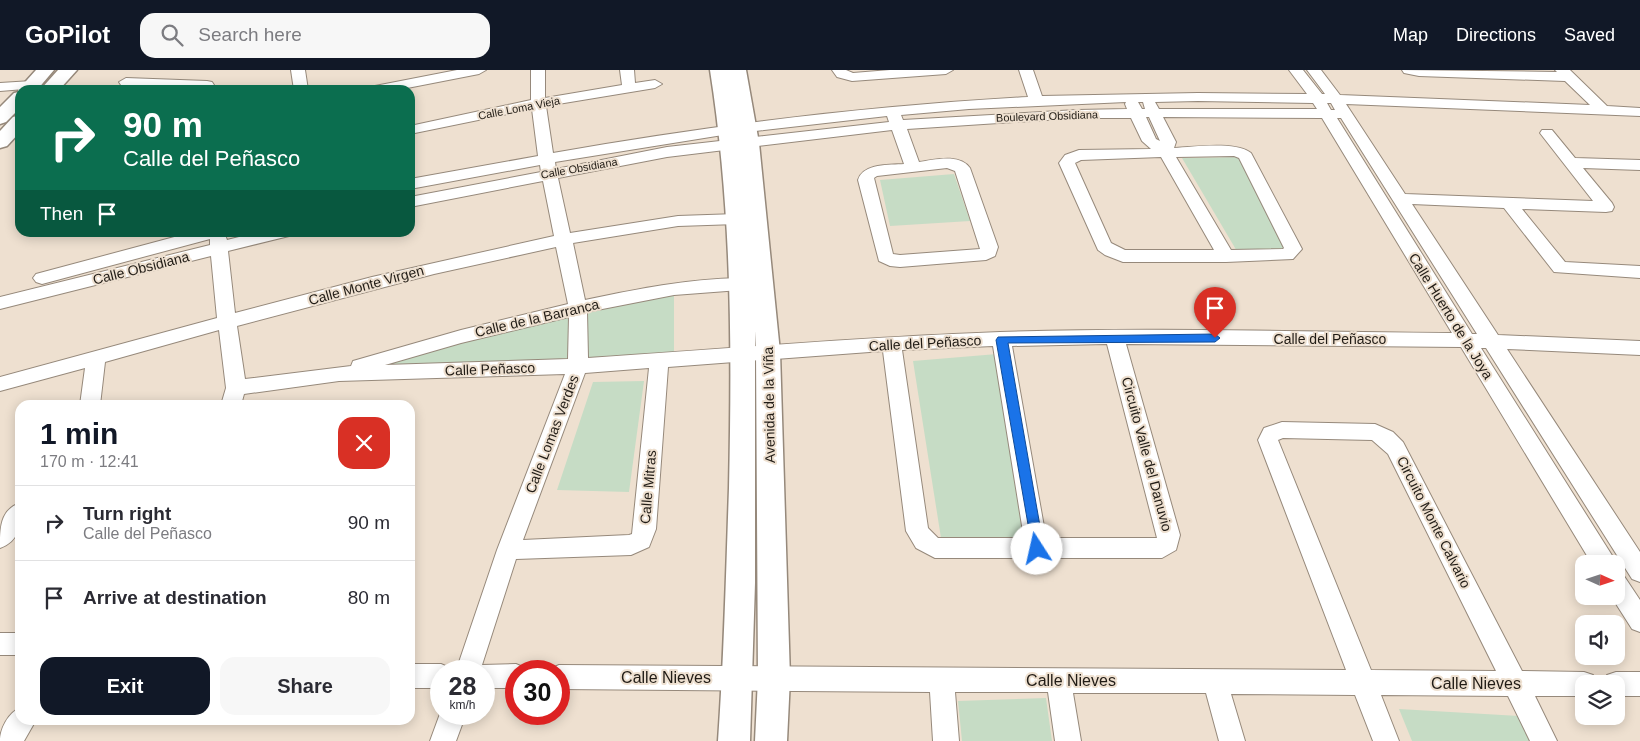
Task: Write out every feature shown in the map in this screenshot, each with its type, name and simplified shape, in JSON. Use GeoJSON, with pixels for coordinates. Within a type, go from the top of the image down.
{"type":"FeatureCollection","features":[{"type":"Feature","properties":{"kind":"street"},"geometry":{"type":"LineString","coordinates":[[31,85],[45,70]]}},
{"type":"Feature","properties":{"kind":"street"},"geometry":{"type":"LineString","coordinates":[[54,85],[68,70]]}},
{"type":"Feature","properties":{"kind":"street"},"geometry":{"type":"LineString","coordinates":[[207,70],[207,85]]}},
{"type":"Feature","properties":{"kind":"street"},"geometry":{"type":"LineString","coordinates":[[298,70],[300,85]]}},
{"type":"Feature","properties":{"kind":"street"},"geometry":{"type":"LineString","coordinates":[[390,70],[396,85]]}},
{"type":"Feature","properties":{"kind":"street"},"geometry":{"type":"LineString","coordinates":[[401,85],[479,70]]}},
{"type":"Feature","properties":{"kind":"street","name":"Calle Lomas Verdes"},"geometry":{"type":"LineString","coordinates":[[472,660],[508,550],[578,366],[578,308],[548,166],[538,103],[538,70]]}},
{"type":"Feature","properties":{"kind":"street"},"geometry":{"type":"LineString","coordinates":[[627,70],[629,88]]}},
{"type":"Feature","properties":{"kind":"street","name":"Avenida de la Viña"},"geometry":{"type":"LineString","coordinates":[[719,70],[739,136],[756,353],[774,678],[771,741]]}},
{"type":"Feature","properties":{"kind":"street","name":"Avenida de la Viña"},"geometry":{"type":"LineString","coordinates":[[734,741],[756,353],[740,284],[737,219],[738,70]]}},
{"type":"Feature","properties":{"kind":"street"},"geometry":{"type":"LineString","coordinates":[[839,70],[842,74],[852,77],[946,70]]}},
{"type":"Feature","properties":{"kind":"street"},"geometry":{"type":"LineString","coordinates":[[1026,70],[1044,100]]}},
{"type":"Feature","properties":{"kind":"street"},"geometry":{"type":"LineString","coordinates":[[1039,70],[1044,100]]}},
{"type":"Feature","properties":{"kind":"street","name":"Calle Huerto de la Joya"},"geometry":{"type":"LineString","coordinates":[[1296,70],[1316,98],[1336,109],[1465,340],[1598,555]]}},
{"type":"Feature","properties":{"kind":"street"},"geometry":{"type":"LineString","coordinates":[[1314,70],[1336,109],[1401,200],[1640,572]]}},
{"type":"Feature","properties":{"kind":"street"},"geometry":{"type":"LineString","coordinates":[[1409,70],[1419,72],[1566,74],[1603,110]]}},
{"type":"Feature","properties":{"kind":"street"},"geometry":{"type":"LineString","coordinates":[[126,82],[175,85]]}},
{"type":"Feature","properties":{"kind":"street","name":"Calle Loma Vieja"},"geometry":{"type":"LineString","coordinates":[[415,129],[538,103],[655,84]]}},
{"type":"Feature","properties":{"kind":"street"},"geometry":{"type":"LineString","coordinates":[[0,87],[15,89]]}},
{"type":"Feature","properties":{"kind":"street"},"geometry":{"type":"LineString","coordinates":[[1129,97],[1150,141],[1165,152],[1226,256]]}},
{"type":"Feature","properties":{"kind":"street","name":"Boulevard Obsidiana"},"geometry":{"type":"LineString","coordinates":[[739,136],[886,111],[1044,100],[1129,97],[1316,98]]}},
{"type":"Feature","properties":{"kind":"street"},"geometry":{"type":"LineString","coordinates":[[1145,97],[1168,142],[1165,152]]}},
{"type":"Feature","properties":{"kind":"street","name":"Boulevard Obsidiana"},"geometry":{"type":"LineString","coordinates":[[739,136],[1008,117],[1154,112],[1336,109],[1603,110],[1640,112]]}},
{"type":"Feature","properties":{"kind":"street"},"geometry":{"type":"LineString","coordinates":[[886,111],[906,168]]}},
{"type":"Feature","properties":{"kind":"street"},"geometry":{"type":"LineString","coordinates":[[8,129],[15,114]]}},
{"type":"Feature","properties":{"kind":"street"},"geometry":{"type":"LineString","coordinates":[[1401,200],[1606,207],[1546,133]]}},
{"type":"Feature","properties":{"kind":"street","name":"Calle Obsidiana"},"geometry":{"type":"LineString","coordinates":[[415,183],[548,166],[739,136]]}},
{"type":"Feature","properties":{"kind":"street"},"geometry":{"type":"LineString","coordinates":[[1234,151],[1241,152],[1246,156],[1293,249],[1291,253],[1283,257],[1123,256],[1104,246],[1067,160],[1079,155],[1165,152],[1234,151]]}},
{"type":"Feature","properties":{"kind":"street"},"geometry":{"type":"LineString","coordinates":[[949,163],[962,168],[989,247],[989,252],[986,254],[900,261],[885,257],[866,180],[867,176],[872,172],[906,168],[949,163]]}},
{"type":"Feature","properties":{"kind":"street"},"geometry":{"type":"LineString","coordinates":[[1572,163],[1640,165]]}},
{"type":"Feature","properties":{"kind":"street","name":"Calle Obsidiana"},"geometry":{"type":"LineString","coordinates":[[415,201],[548,166]]}},
{"type":"Feature","properties":{"kind":"street"},"geometry":{"type":"LineString","coordinates":[[1509,204],[1560,268],[1640,272]]}},
{"type":"Feature","properties":{"kind":"street","name":"Calle Monte Virgen"},"geometry":{"type":"LineString","coordinates":[[0,384],[397,276],[563,240],[696,219],[737,219]]}},
{"type":"Feature","properties":{"kind":"street"},"geometry":{"type":"LineString","coordinates":[[218,238],[234,396]]}},
{"type":"Feature","properties":{"kind":"street","name":"Calle Obsidiana"},"geometry":{"type":"LineString","coordinates":[[0,288],[218,238]]}},
{"type":"Feature","properties":{"kind":"street","name":"Calle Obsidiana"},"geometry":{"type":"LineString","coordinates":[[0,303],[218,238]]}},
{"type":"Feature","properties":{"kind":"street","name":"Calle de la Barranca"},"geometry":{"type":"LineString","coordinates":[[339,374],[418,347],[661,289],[712,284],[740,284]]}},
{"type":"Feature","properties":{"kind":"street","name":"Calle del Peñasco"},"geometry":{"type":"LineString","coordinates":[[756,353],[892,344],[1115,338],[1465,340],[1640,348]]}},
{"type":"Feature","properties":{"kind":"street","name":"Circuito Valle del Danuvio"},"geometry":{"type":"LineString","coordinates":[[892,344],[917,531],[924,542],[936,548],[1162,548],[1168,543],[1169,535],[1115,338]]}},
{"type":"Feature","properties":{"kind":"street"},"geometry":{"type":"LineString","coordinates":[[1002,340],[1037,549]]}},
{"type":"Feature","properties":{"kind":"street","name":"Calle Peñasco"},"geometry":{"type":"LineString","coordinates":[[234,396],[339,374],[578,366],[756,353]]}},
{"type":"Feature","properties":{"kind":"street"},"geometry":{"type":"LineString","coordinates":[[91,400],[96,358]]}},
{"type":"Feature","properties":{"kind":"street","name":"Calle Mitras"},"geometry":{"type":"LineString","coordinates":[[508,550],[630,545],[641,540],[645,529],[659,360]]}},
{"type":"Feature","properties":{"kind":"street","name":"Circuito Monte Calvario"},"geometry":{"type":"LineString","coordinates":[[1362,682],[1268,440],[1271,434],[1282,430],[1375,432],[1386,438],[1396,448],[1516,683]]}},
{"type":"Feature","properties":{"kind":"street"},"geometry":{"type":"LineString","coordinates":[[1625,597],[1640,621]]}},
{"type":"Feature","properties":{"kind":"street"},"geometry":{"type":"LineString","coordinates":[[0,644],[15,644]]}},
{"type":"Feature","properties":{"kind":"street"},"geometry":{"type":"LineString","coordinates":[[415,676],[430,676]]}},
{"type":"Feature","properties":{"kind":"street","name":"Calle Nieves"},"geometry":{"type":"LineString","coordinates":[[570,676],[1575,684]]}},
{"type":"Feature","properties":{"kind":"street"},"geometry":{"type":"LineString","coordinates":[[942,679],[946,741]]}},
{"type":"Feature","properties":{"kind":"street"},"geometry":{"type":"LineString","coordinates":[[1059,680],[1068,741]]}},
{"type":"Feature","properties":{"kind":"street"},"geometry":{"type":"LineString","coordinates":[[1215,681],[1232,741]]}},
{"type":"Feature","properties":{"kind":"street"},"geometry":{"type":"LineString","coordinates":[[1362,682],[1386,741]]}},
{"type":"Feature","properties":{"kind":"street"},"geometry":{"type":"LineString","coordinates":[[1516,683],[1544,741]]}},
{"type":"Feature","properties":{"kind":"street"},"geometry":{"type":"LineString","coordinates":[[1625,684],[1640,684]]}},
{"type":"Feature","properties":{"kind":"street"},"geometry":{"type":"LineString","coordinates":[[9,741],[20,725]]}},
{"type":"Feature","properties":{"kind":"street"},"geometry":{"type":"LineString","coordinates":[[444,741],[449,725]]}},
{"type":"Feature","properties":{"kind":"green space"},"geometry":{"type":"Polygon","coordinates":[[[1242,157],[1287,253],[1238,253],[1182,158],[1242,157]]]}},
{"type":"Feature","properties":{"kind":"green space"},"geometry":{"type":"Polygon","coordinates":[[[954,174],[970,221],[890,226],[880,180],[954,174]]]}},
{"type":"Feature","properties":{"kind":"green space"},"geometry":{"type":"Polygon","coordinates":[[[674,289],[674,355],[582,365],[580,311],[674,289]]]}},
{"type":"Feature","properties":{"kind":"green space"},"geometry":{"type":"Polygon","coordinates":[[[573,312],[573,363],[359,369],[573,312]]]}},
{"type":"Feature","properties":{"kind":"green space"},"geometry":{"type":"Polygon","coordinates":[[[997,354],[1023,538],[941,538],[913,361],[997,354]]]}},
{"type":"Feature","properties":{"kind":"green space"},"geometry":{"type":"Polygon","coordinates":[[[644,381],[629,492],[557,490],[593,382],[644,381]]]}},
{"type":"Feature","properties":{"kind":"green space"},"geometry":{"type":"Polygon","coordinates":[[[1046,698],[1052,741],[962,741],[958,701],[1046,698]]]}},
{"type":"Feature","properties":{"kind":"green space"},"geometry":{"type":"Polygon","coordinates":[[[1399,709],[1519,716],[1532,741],[1412,741],[1399,709]]]}},
{"type":"Feature","properties":{"kind":"route"},"geometry":{"type":"LineString","coordinates":[[1037,549],[1002,340],[1215,338]]}}]}
